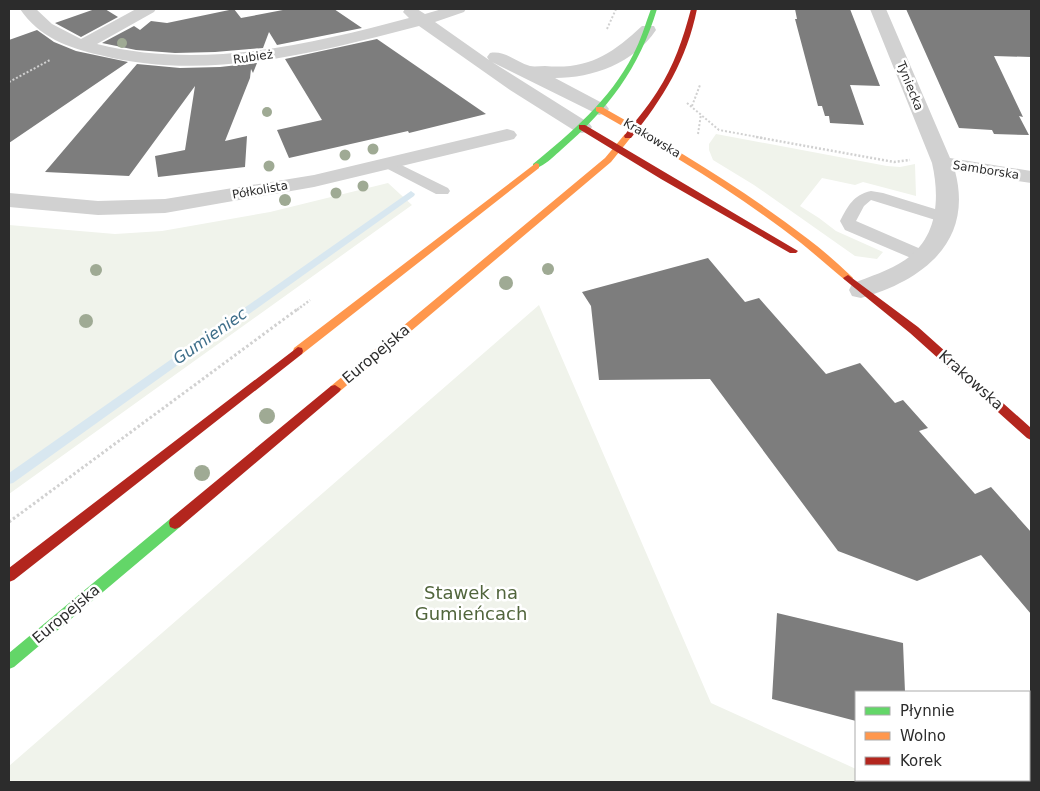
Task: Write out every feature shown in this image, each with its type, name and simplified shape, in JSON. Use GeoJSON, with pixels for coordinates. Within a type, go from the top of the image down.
{"type":"FeatureCollection","features":[{"type":"Feature","properties":{"kind":"main road"},"geometry":{"type":"LineString","coordinates":[[9,576],[514,184],[582,127],[600,109],[620,84],[648,30],[654,9]]}},
{"type":"Feature","properties":{"kind":"main road","name":"Europejska"},"geometry":{"type":"LineString","coordinates":[[9,662],[587,178],[618,149],[661,94],[682,57],[693,22],[694,9]]}},
{"type":"Feature","properties":{"kind":"main road","name":"Krakowska"},"geometry":{"type":"LineString","coordinates":[[600,109],[636,127],[800,237],[861,290],[914,330],[1031,435]]}},
{"type":"Feature","properties":{"kind":"main road","name":"Krakowska"},"geometry":{"type":"LineString","coordinates":[[582,127],[861,290]]}},
{"type":"Feature","properties":{"kind":"street","name":"Rubież"},"geometry":{"type":"LineString","coordinates":[[28,9],[44,26],[63,38],[117,54],[158,60],[227,60],[321,44],[422,20],[458,9]]}},
{"type":"Feature","properties":{"kind":"street"},"geometry":{"type":"LineString","coordinates":[[82,45],[148,9]]}},
{"type":"Feature","properties":{"kind":"street","name":"Krakowska"},"geometry":{"type":"LineString","coordinates":[[407,9],[456,46],[542,104],[582,127]]}},
{"type":"Feature","properties":{"kind":"street","name":"Tyniecka"},"geometry":{"type":"LineString","coordinates":[[878,9],[938,154]]}},
{"type":"Feature","properties":{"kind":"street","name":"Krakowska"},"geometry":{"type":"LineString","coordinates":[[422,20],[600,109]]}},
{"type":"Feature","properties":{"kind":"street"},"geometry":{"type":"LineString","coordinates":[[521,69],[550,73],[586,70],[603,65],[630,48],[648,30]]}},
{"type":"Feature","properties":{"kind":"street","name":"Półkolista"},"geometry":{"type":"LineString","coordinates":[[9,200],[98,208],[165,206],[304,182],[508,135]]}},
{"type":"Feature","properties":{"kind":"street"},"geometry":{"type":"LineString","coordinates":[[861,290],[895,275],[924,256],[938,237],[945,218],[948,189],[938,154]]}},
{"type":"Feature","properties":{"kind":"street","name":"Samborska"},"geometry":{"type":"LineString","coordinates":[[938,154],[1031,177]]}},
{"type":"Feature","properties":{"kind":"lane"},"geometry":{"type":"LineString","coordinates":[[388,163],[442,191]]}},
{"type":"Feature","properties":{"kind":"lane"},"geometry":{"type":"LineString","coordinates":[[924,256],[851,226],[848,221],[863,197],[870,195],[945,218]]}},
{"type":"Feature","properties":{"kind":"path"},"geometry":{"type":"LineString","coordinates":[[586,70],[580,63],[584,55],[607,28],[616,9]]}},
{"type":"Feature","properties":{"kind":"path"},"geometry":{"type":"LineString","coordinates":[[9,82],[50,60]]}},
{"type":"Feature","properties":{"kind":"path"},"geometry":{"type":"LineString","coordinates":[[661,94],[674,97],[692,106],[719,130],[894,162],[907,161],[922,154],[918,144],[938,154]]}},
{"type":"Feature","properties":{"kind":"path"},"geometry":{"type":"LineString","coordinates":[[9,522],[312,298]]}},
{"type":"Feature","properties":{"kind":"green space"},"geometry":{"type":"Polygon","coordinates":[[[716,134],[887,166],[900,167],[915,164],[916,196],[863,182],[855,185],[822,178],[800,206],[836,231],[883,252],[877,259],[855,256],[754,185],[713,160],[709,144],[716,134]]]}},
{"type":"Feature","properties":{"kind":"green space"},"geometry":{"type":"Polygon","coordinates":[[[388,183],[412,205],[9,494],[9,225],[115,234],[162,231],[270,212],[388,183]]]}},
{"type":"Feature","properties":{"kind":"green space","name":"Stawek na Gumieńcach"},"geometry":{"type":"Polygon","coordinates":[[[539,305],[711,703],[855,769],[855,781],[877,782],[9,782],[9,766],[539,305]]]}},
{"type":"Feature","properties":{"kind":"building"},"geometry":{"type":"Polygon","coordinates":[[[95,9],[105,9],[118,17],[81,37],[55,23],[95,9]]]}},
{"type":"Feature","properties":{"kind":"building"},"geometry":{"type":"Polygon","coordinates":[[[234,9],[241,18],[288,9],[334,9],[362,28],[277,45],[269,32],[263,48],[215,52],[175,53],[136,50],[102,43],[134,26],[140,30],[151,21],[167,23],[234,9]]]}},
{"type":"Feature","properties":{"kind":"building"},"geometry":{"type":"Polygon","coordinates":[[[795,9],[850,9],[880,86],[850,85],[864,125],[830,123],[829,116],[825,116],[822,106],[818,106],[795,19],[797,19],[795,9]]]}},
{"type":"Feature","properties":{"kind":"building"},"geometry":{"type":"Polygon","coordinates":[[[906,9],[1031,9],[1031,57],[994,56],[1023,117],[1019,116],[1029,135],[994,134],[992,130],[959,128],[906,9]]]}},
{"type":"Feature","properties":{"kind":"building"},"geometry":{"type":"Polygon","coordinates":[[[37,30],[54,42],[76,51],[128,62],[9,143],[9,40],[37,30]]]}},
{"type":"Feature","properties":{"kind":"building"},"geometry":{"type":"Polygon","coordinates":[[[377,39],[486,114],[409,133],[408,131],[289,158],[277,130],[322,120],[285,59],[377,39]]]}},
{"type":"Feature","properties":{"kind":"building"},"geometry":{"type":"Polygon","coordinates":[[[257,63],[253,73],[251,69],[250,78],[225,141],[247,136],[245,167],[158,177],[155,156],[185,150],[195,86],[129,176],[45,172],[137,64],[180,68],[220,67],[257,63]]]}},
{"type":"Feature","properties":{"kind":"building"},"geometry":{"type":"Polygon","coordinates":[[[708,258],[745,302],[759,298],[826,374],[860,363],[895,403],[903,400],[928,428],[919,431],[975,494],[991,487],[1031,532],[1031,614],[981,555],[917,581],[838,551],[710,379],[599,380],[591,306],[582,292],[708,258]]]}},
{"type":"Feature","properties":{"kind":"building"},"geometry":{"type":"Polygon","coordinates":[[[777,613],[903,643],[905,691],[855,691],[855,721],[772,699],[777,613]]]}},
{"type":"Feature","properties":{"kind":"waterway","name":"Gumieniec"},"geometry":{"type":"LineString","coordinates":[[9,479],[411,194]]}},
{"type":"Feature","properties":{"kind":"traffic: fast"},"geometry":{"type":"LineString","coordinates":[[536,166],[575,134],[609,97],[624,77],[636,56],[647,33],[654,9]]}},
{"type":"Feature","properties":{"kind":"traffic: fast"},"geometry":{"type":"LineString","coordinates":[[9,662],[175,523]]}},
{"type":"Feature","properties":{"kind":"traffic: slow"},"geometry":{"type":"LineString","coordinates":[[599,109],[676,153],[750,201],[805,241],[848,278]]}},
{"type":"Feature","properties":{"kind":"traffic: slow"},"geometry":{"type":"LineString","coordinates":[[335,389],[608,160],[628,136]]}},
{"type":"Feature","properties":{"kind":"traffic: slow"},"geometry":{"type":"LineString","coordinates":[[298,351],[536,166]]}},
{"type":"Feature","properties":{"kind":"traffic: jam"},"geometry":{"type":"LineString","coordinates":[[628,136],[651,107],[670,77],[685,45],[694,9]]}},
{"type":"Feature","properties":{"kind":"traffic: jam"},"geometry":{"type":"LineString","coordinates":[[582,127],[664,177],[793,251]]}},
{"type":"Feature","properties":{"kind":"traffic: jam"},"geometry":{"type":"LineString","coordinates":[[848,278],[914,330],[1031,435]]}},
{"type":"Feature","properties":{"kind":"traffic: jam"},"geometry":{"type":"LineString","coordinates":[[9,576],[298,351]]}},
{"type":"Feature","properties":{"kind":"traffic: jam"},"geometry":{"type":"LineString","coordinates":[[175,523],[335,389]]}}]}
